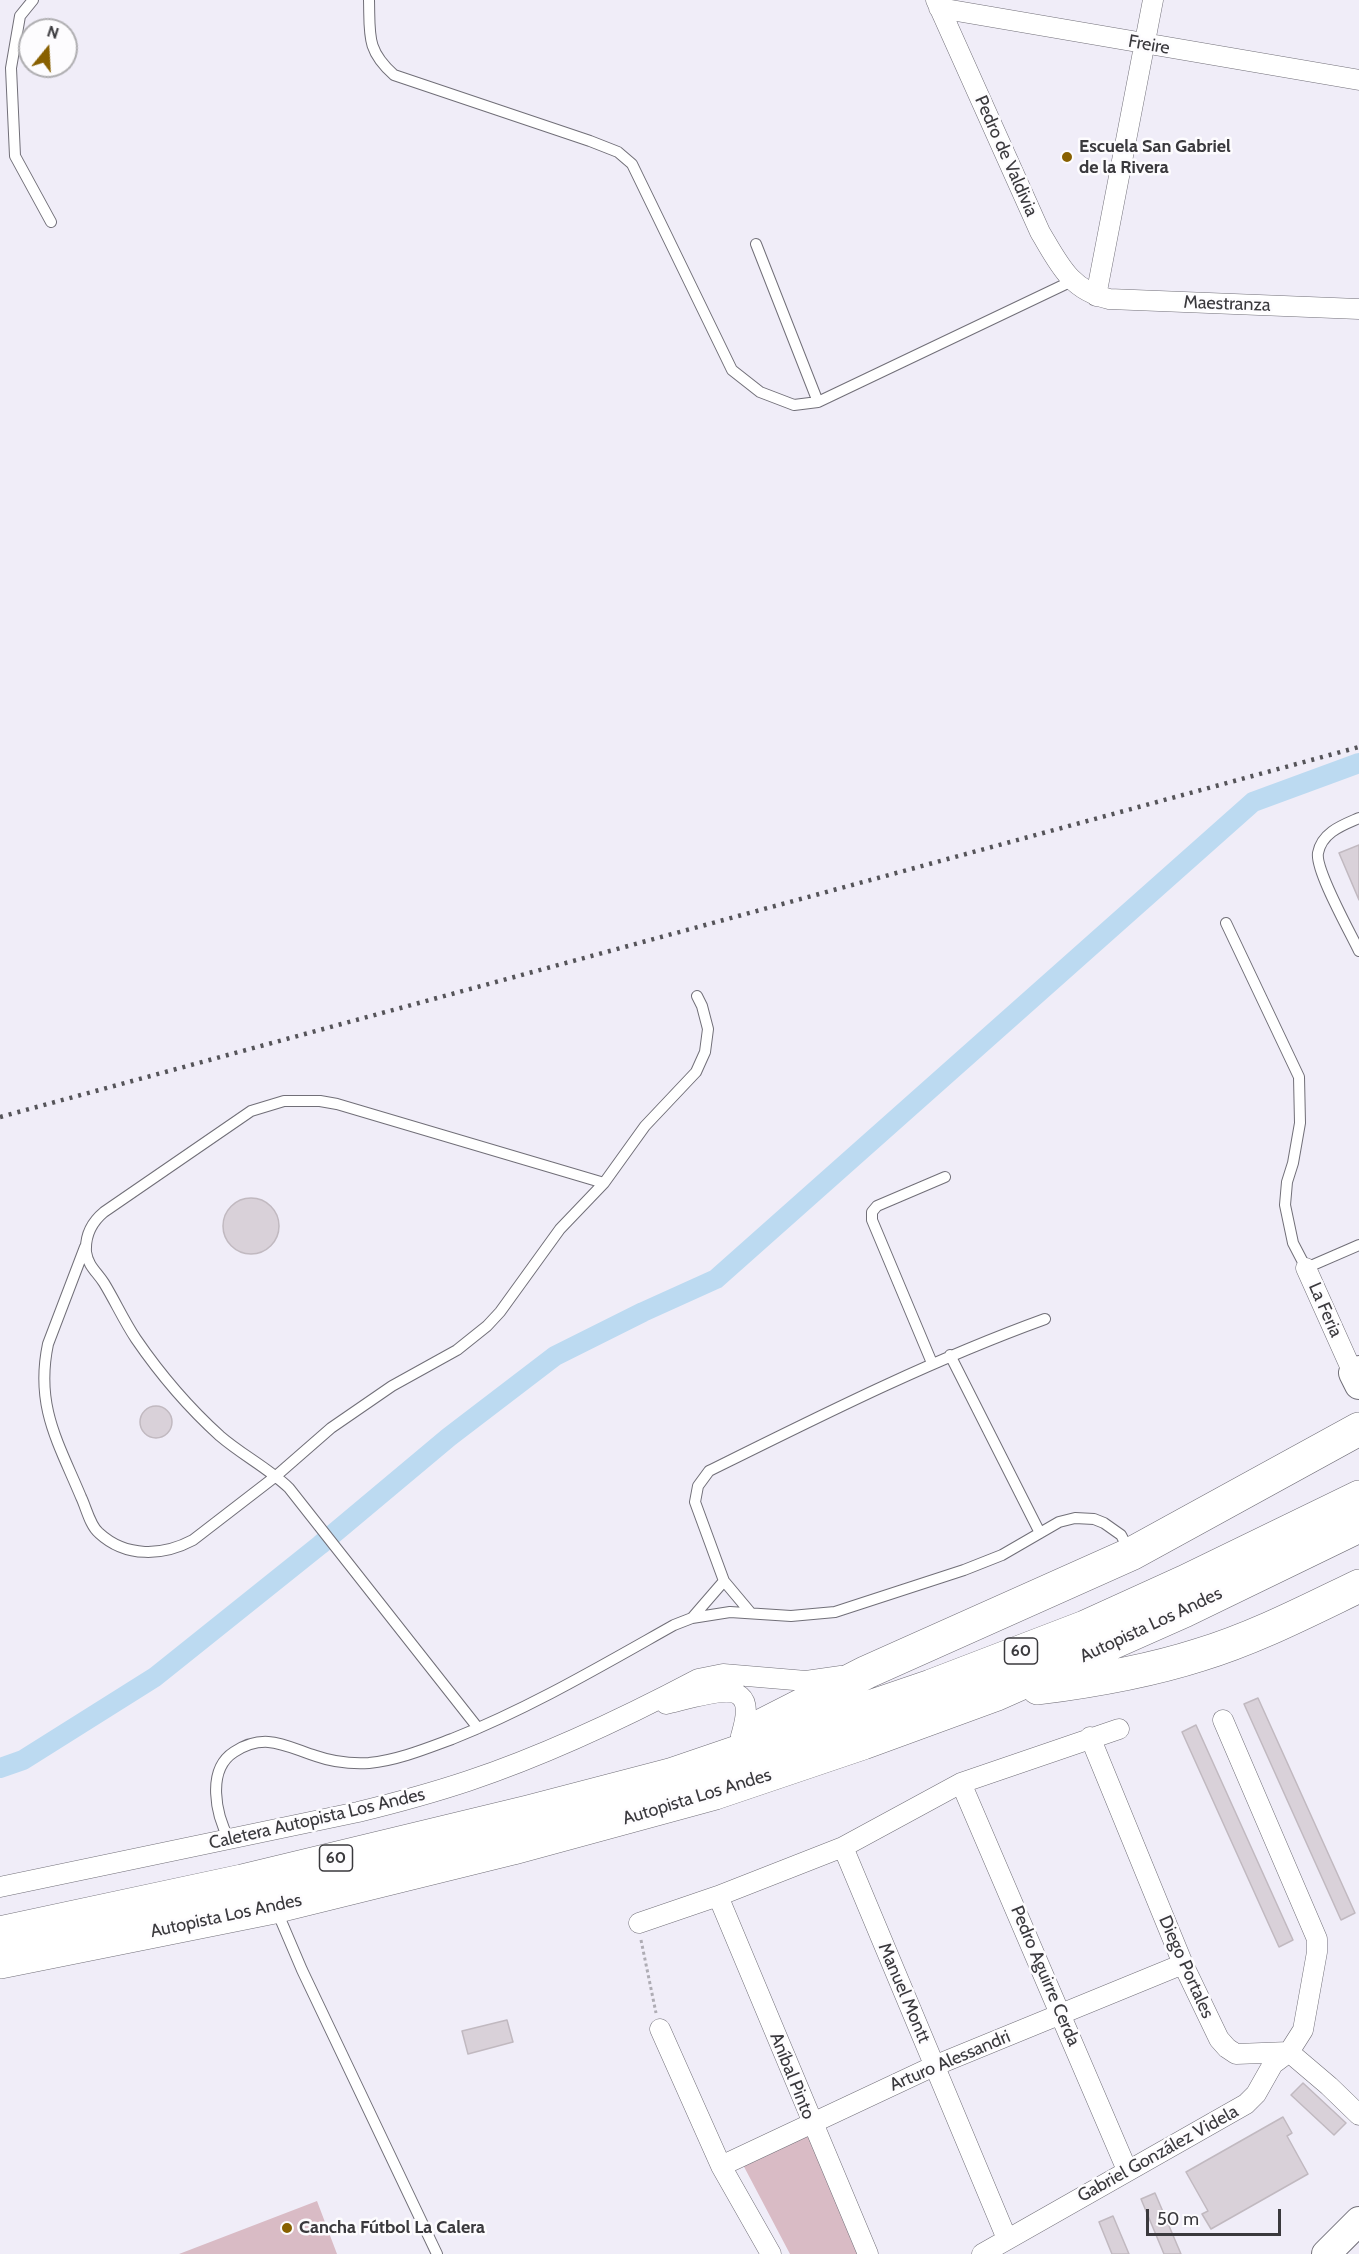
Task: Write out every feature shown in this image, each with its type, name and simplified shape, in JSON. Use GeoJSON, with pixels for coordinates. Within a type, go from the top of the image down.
{"type":"FeatureCollection","features":[{"type":"Feature","properties":{"kind":"highway"},"geometry":{"type":"LineString","coordinates":[[670,1775],[867,1672],[1131,1554],[1359,1429]]}},
{"type":"Feature","properties":{"kind":"highway","name":"Autopista Los Andes"},"geometry":{"type":"LineString","coordinates":[[0,1933],[242,1881],[670,1775],[931,1686],[1085,1627],[1214,1568],[1359,1497]]}},
{"type":"Feature","properties":{"kind":"highway","name":"Autopista Los Andes"},"geometry":{"type":"LineString","coordinates":[[0,1962],[274,1907],[513,1848],[715,1793],[997,1694],[1184,1611],[1359,1526]]}},
{"type":"Feature","properties":{"kind":"highway"},"geometry":{"type":"LineString","coordinates":[[997,1694],[1122,1676],[1201,1655],[1284,1623],[1359,1586]]}},
{"type":"Feature","properties":{"kind":"main road"},"geometry":{"type":"LineString","coordinates":[[1326,2254],[1359,2221]]}},
{"type":"Feature","properties":{"kind":"street"},"geometry":{"type":"LineString","coordinates":[[1096,296],[1153,0]]}},
{"type":"Feature","properties":{"kind":"street","name":"Freire"},"geometry":{"type":"LineString","coordinates":[[937,4],[1145,45],[1359,80]]}},
{"type":"Feature","properties":{"kind":"street","name":"Pedro de Valdivia"},"geometry":{"type":"LineString","coordinates":[[937,4],[1040,232],[1060,267],[1084,290],[1096,296]]}},
{"type":"Feature","properties":{"kind":"street","name":"Maestranza"},"geometry":{"type":"LineString","coordinates":[[1096,296],[1109,299],[1359,309]]}},
{"type":"Feature","properties":{"kind":"street","name":"La Feria"},"geometry":{"type":"LineString","coordinates":[[1306,1268],[1357,1376]]}},
{"type":"Feature","properties":{"kind":"street","name":"Caletera Autopista Los Andes"},"geometry":{"type":"LineString","coordinates":[[0,1887],[358,1812],[458,1785],[573,1740],[698,1679],[713,1674],[806,1681],[867,1672]]}},
{"type":"Feature","properties":{"kind":"street","name":"Caletera Autopista Los Andes"},"geometry":{"type":"LineString","coordinates":[[623,1715],[703,1695],[735,1693],[740,1695],[744,1702],[746,1714],[741,1736]]}},
{"type":"Feature","properties":{"kind":"street","name":"Gabriel González Videla"},"geometry":{"type":"LineString","coordinates":[[982,2254],[1246,2104],[1256,2094],[1273,2064],[1289,2052],[1303,2030],[1317,1952],[1317,1940],[1223,1720]]}},
{"type":"Feature","properties":{"kind":"street"},"geometry":{"type":"LineString","coordinates":[[639,1923],[718,1896],[843,1847],[962,1783],[1090,1737],[1119,1729]]}},
{"type":"Feature","properties":{"kind":"street","name":"Diego Portales"},"geometry":{"type":"LineString","coordinates":[[1090,1737],[1183,1964],[1219,2039],[1236,2054],[1289,2052]]}},
{"type":"Feature","properties":{"kind":"street","name":"Pedro Aguirre Cerda"},"geometry":{"type":"LineString","coordinates":[[962,1783],[1127,2170]]}},
{"type":"Feature","properties":{"kind":"street","name":"Manuel Montt"},"geometry":{"type":"LineString","coordinates":[[843,1847],[1007,2239]]}},
{"type":"Feature","properties":{"kind":"street","name":"Aníbal Pinto"},"geometry":{"type":"LineString","coordinates":[[718,1896],[868,2254]]}},
{"type":"Feature","properties":{"kind":"street","name":"Arturo Alessandri"},"geometry":{"type":"LineString","coordinates":[[721,2166],[934,2066],[1183,1964]]}},
{"type":"Feature","properties":{"kind":"street"},"geometry":{"type":"LineString","coordinates":[[660,2029],[721,2166],[771,2254]]}},
{"type":"Feature","properties":{"kind":"street"},"geometry":{"type":"LineString","coordinates":[[1289,2052],[1359,2115]]}},
{"type":"Feature","properties":{"kind":"lane"},"geometry":{"type":"LineString","coordinates":[[33,0],[20,16],[11,68],[15,156],[51,222]]}},
{"type":"Feature","properties":{"kind":"lane"},"geometry":{"type":"LineString","coordinates":[[369,0],[370,43],[383,65],[394,75],[590,141],[618,152],[632,164],[732,370],[760,392],[794,405],[818,402],[1072,280]]}},
{"type":"Feature","properties":{"kind":"lane"},"geometry":{"type":"LineString","coordinates":[[756,244],[818,402]]}},
{"type":"Feature","properties":{"kind":"lane"},"geometry":{"type":"LineString","coordinates":[[1359,818],[1336,827],[1324,840],[1318,853],[1320,868],[1359,951]]}},
{"type":"Feature","properties":{"kind":"lane"},"geometry":{"type":"LineString","coordinates":[[1226,922],[1299,1077],[1300,1123],[1287,1182],[1285,1205],[1293,1243],[1306,1268],[1359,1245]]}},
{"type":"Feature","properties":{"kind":"lane"},"geometry":{"type":"LineString","coordinates":[[604,1183],[337,1104],[302,1100],[284,1101],[250,1111],[104,1212],[92,1226],[48,1344],[43,1390],[50,1424],[97,1532],[130,1550],[149,1552],[169,1550],[193,1540],[361,1406],[457,1350],[487,1326],[512,1297],[540,1254],[560,1229],[604,1183],[645,1126],[689,1081],[701,1063],[708,1040],[708,1029],[697,996]]}},
{"type":"Feature","properties":{"kind":"lane"},"geometry":{"type":"LineString","coordinates":[[932,1363],[872,1220],[872,1212],[877,1206],[945,1177]]}},
{"type":"Feature","properties":{"kind":"lane"},"geometry":{"type":"LineString","coordinates":[[86,1244],[92,1269],[102,1281],[136,1338],[176,1391],[227,1442],[276,1476],[301,1503],[478,1728]]}},
{"type":"Feature","properties":{"kind":"lane"},"geometry":{"type":"LineString","coordinates":[[750,1612],[724,1581],[695,1502],[698,1486],[704,1475],[932,1363],[1045,1319]]}},
{"type":"Feature","properties":{"kind":"lane"},"geometry":{"type":"LineString","coordinates":[[950,1355],[1040,1533]]}},
{"type":"Feature","properties":{"kind":"lane"},"geometry":{"type":"LineString","coordinates":[[229,1839],[218,1812],[217,1784],[226,1758],[249,1745],[271,1741],[282,1743],[331,1760],[362,1763],[392,1759],[520,1710],[674,1625],[692,1618],[711,1613],[750,1612],[791,1616],[835,1612],[964,1570],[1002,1555],[1067,1520],[1094,1519],[1113,1528],[1127,1544],[1131,1554]]}},
{"type":"Feature","properties":{"kind":"lane"},"geometry":{"type":"LineString","coordinates":[[692,1618],[724,1581]]}},
{"type":"Feature","properties":{"kind":"lane"},"geometry":{"type":"LineString","coordinates":[[274,1907],[437,2254]]}},
{"type":"Feature","properties":{"kind":"path"},"geometry":{"type":"LineString","coordinates":[[639,1923],[641,1946],[660,2029]]}},
{"type":"Feature","properties":{"kind":"shaded area"},"geometry":{"type":"Polygon","coordinates":[[[810,2131],[861,2254],[790,2254],[741,2161],[810,2131]]]}},
{"type":"Feature","properties":{"kind":"shaded area","name":"Cancha Fútbol La Calera"},"geometry":{"type":"Polygon","coordinates":[[[317,2201],[337,2254],[179,2254],[317,2201]]]}},
{"type":"Feature","properties":{"kind":"building"},"geometry":{"type":"Polygon","coordinates":[[[1359,845],[1359,900],[1339,853],[1359,845]]]}},
{"type":"Feature","properties":{"kind":"building"},"geometry":{"type":"Polygon","coordinates":[[[246,1198],[256,1198],[271,1206],[277,1215],[279,1226],[277,1237],[271,1246],[256,1254],[246,1254],[235,1249],[228,1242],[223,1231],[223,1221],[228,1210],[235,1203],[246,1198]]]}},
{"type":"Feature","properties":{"kind":"building"},"geometry":{"type":"Polygon","coordinates":[[[156,1406],[167,1411],[172,1422],[167,1433],[156,1438],[145,1433],[140,1422],[145,1411],[156,1406]]]}},
{"type":"Feature","properties":{"kind":"building"},"geometry":{"type":"Polygon","coordinates":[[[1258,1698],[1355,1913],[1341,1920],[1244,1704],[1258,1698]]]}},
{"type":"Feature","properties":{"kind":"building"},"geometry":{"type":"Polygon","coordinates":[[[1196,1725],[1293,1940],[1279,1947],[1182,1732],[1196,1725]]]}},
{"type":"Feature","properties":{"kind":"building"},"geometry":{"type":"Polygon","coordinates":[[[507,2020],[513,2042],[468,2054],[462,2031],[507,2020]]]}},
{"type":"Feature","properties":{"kind":"building"},"geometry":{"type":"Polygon","coordinates":[[[1303,2083],[1346,2123],[1334,2135],[1291,2095],[1303,2083]]]}},
{"type":"Feature","properties":{"kind":"building"},"geometry":{"type":"Polygon","coordinates":[[[1283,2117],[1292,2133],[1287,2136],[1308,2174],[1211,2229],[1202,2214],[1208,2211],[1186,2172],[1283,2117]]]}},
{"type":"Feature","properties":{"kind":"building"},"geometry":{"type":"Polygon","coordinates":[[[1155,2193],[1181,2254],[1164,2254],[1141,2199],[1155,2193]]]}},
{"type":"Feature","properties":{"kind":"building"},"geometry":{"type":"Polygon","coordinates":[[[1113,2216],[1129,2254],[1112,2254],[1099,2222],[1113,2216]]]}},
{"type":"Feature","properties":{"kind":"waterway"},"geometry":{"type":"LineString","coordinates":[[0,1768],[23,1760],[155,1677],[320,1545],[449,1437],[555,1356],[716,1279],[1253,802],[1359,763]]}},
{"type":"Feature","properties":{"kind":"railway"},"geometry":{"type":"LineString","coordinates":[[0,1117],[1359,747]]}},
{"type":"Feature","properties":{"kind":"place","name":"Escuela San Gabriel de la Rivera"},"geometry":{"type":"Point","coordinates":[1067,157]}},
{"type":"Feature","properties":{"kind":"place","name":"Cancha Fútbol La Calera"},"geometry":{"type":"Point","coordinates":[287,2228]}}]}
